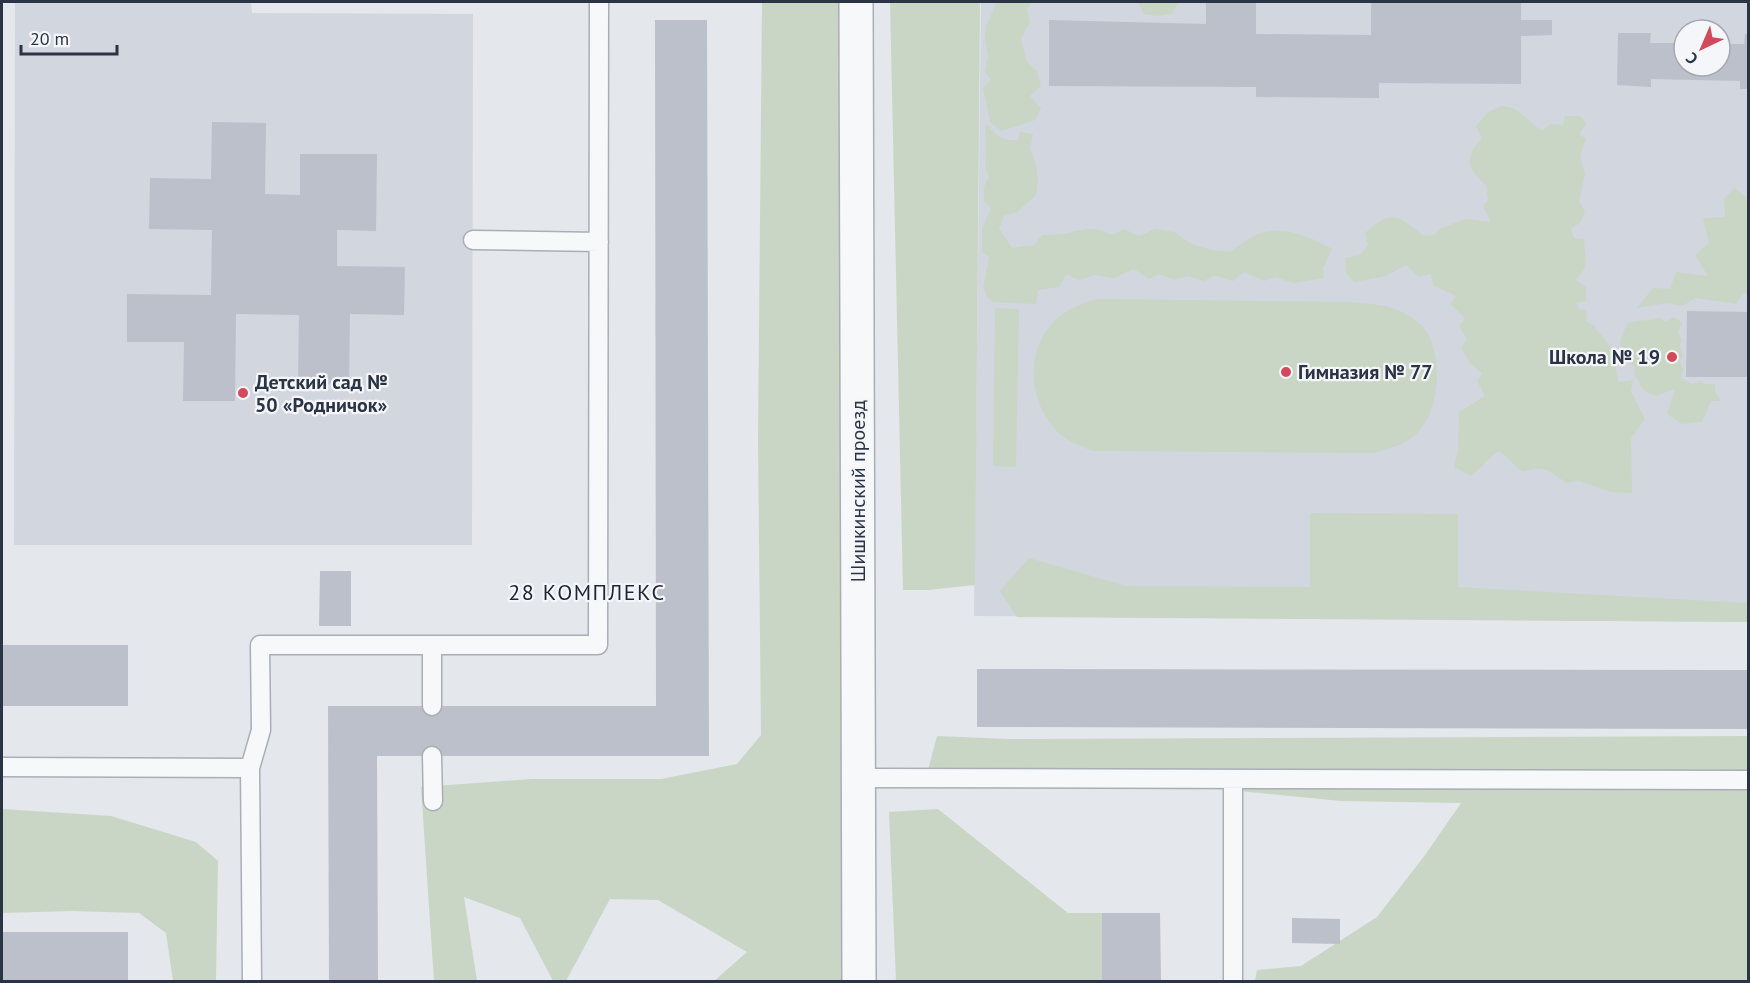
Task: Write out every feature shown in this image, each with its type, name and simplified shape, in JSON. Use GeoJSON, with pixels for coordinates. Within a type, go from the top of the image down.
{"type":"FeatureCollection","features":[{"type":"Feature","properties":{"kind":"street","name":"Шишкинский проезд"},"geometry":{"type":"LineString","coordinates":[[856,2],[859,981]]}},
{"type":"Feature","properties":{"kind":"lane"},"geometry":{"type":"LineString","coordinates":[[252,981],[250,768],[261,730],[260,645],[598,645],[599,2]]}},
{"type":"Feature","properties":{"kind":"lane"},"geometry":{"type":"LineString","coordinates":[[473,240],[599,242]]}},
{"type":"Feature","properties":{"kind":"lane"},"geometry":{"type":"LineString","coordinates":[[432,646],[432,706]]}},
{"type":"Feature","properties":{"kind":"lane"},"geometry":{"type":"LineString","coordinates":[[432,756],[433,801]]}},
{"type":"Feature","properties":{"kind":"lane"},"geometry":{"type":"LineString","coordinates":[[2,767],[250,768]]}},
{"type":"Feature","properties":{"kind":"lane"},"geometry":{"type":"LineString","coordinates":[[858,778],[1749,780]]}},
{"type":"Feature","properties":{"kind":"lane"},"geometry":{"type":"LineString","coordinates":[[1233,779],[1233,981]]}},
{"type":"Feature","properties":{"kind":"shaded area","name":"Детский сад № 50 «Родничок»"},"geometry":{"type":"Polygon","coordinates":[[[15,2],[251,2],[252,13],[473,14],[472,545],[14,545],[15,2]]]}},
{"type":"Feature","properties":{"kind":"shaded area","name":"Гимназия № 77"},"geometry":{"type":"Polygon","coordinates":[[[981,2],[1748,2],[1748,622],[974,616],[981,2]]]}},
{"type":"Feature","properties":{"kind":"green space"},"geometry":{"type":"Polygon","coordinates":[[[762,2],[844,2],[848,981],[714,981],[747,952],[658,900],[610,899],[566,981],[553,981],[520,918],[464,897],[477,981],[434,981],[421,787],[532,779],[661,779],[737,764],[761,735],[758,440],[762,2]]]}},
{"type":"Feature","properties":{"kind":"green space"},"geometry":{"type":"Polygon","coordinates":[[[890,2],[980,2],[975,585],[928,590],[903,590],[890,2]]]}},
{"type":"Feature","properties":{"kind":"green space"},"geometry":{"type":"Polygon","coordinates":[[[997,2],[1032,2],[1027,9],[1030,23],[1021,38],[1027,62],[1037,71],[1041,86],[1030,96],[1041,108],[1035,120],[1001,131],[990,122],[983,88],[991,80],[985,71],[988,55],[985,38],[986,26],[997,2]]]}},
{"type":"Feature","properties":{"kind":"green space"},"geometry":{"type":"Polygon","coordinates":[[[1138,2],[1179,3],[1171,14],[1158,16],[1144,14],[1138,2]]]}},
{"type":"Feature","properties":{"kind":"green space"},"geometry":{"type":"Polygon","coordinates":[[[1501,106],[1515,109],[1542,130],[1551,124],[1563,125],[1565,116],[1581,116],[1586,124],[1579,134],[1586,139],[1580,155],[1585,174],[1579,201],[1585,212],[1581,222],[1571,229],[1574,238],[1584,239],[1585,266],[1575,280],[1586,287],[1586,301],[1576,303],[1579,309],[1586,311],[1587,322],[1593,325],[1613,350],[1618,382],[1633,380],[1631,391],[1645,419],[1631,438],[1632,493],[1611,492],[1579,481],[1566,483],[1541,469],[1522,472],[1500,451],[1471,476],[1454,467],[1458,450],[1459,412],[1485,396],[1477,381],[1482,373],[1470,363],[1461,348],[1467,339],[1459,326],[1465,318],[1450,304],[1456,296],[1433,285],[1431,274],[1419,277],[1406,265],[1386,276],[1354,282],[1346,273],[1345,258],[1360,255],[1368,245],[1365,233],[1383,219],[1396,217],[1424,236],[1434,235],[1440,229],[1465,219],[1491,222],[1483,206],[1488,200],[1486,185],[1471,168],[1470,157],[1482,138],[1476,126],[1487,113],[1501,106]]]}},
{"type":"Feature","properties":{"kind":"green space"},"geometry":{"type":"Polygon","coordinates":[[[986,124],[997,135],[1008,140],[1018,140],[1020,132],[1033,134],[1030,149],[1036,165],[1038,180],[1036,195],[1017,212],[1004,216],[999,228],[1012,248],[1034,245],[1042,235],[1090,229],[1112,235],[1124,229],[1139,236],[1155,229],[1174,232],[1192,244],[1230,252],[1258,234],[1277,231],[1306,237],[1332,249],[1323,268],[1324,278],[1293,283],[1275,277],[1264,281],[1244,272],[1233,281],[1214,275],[1204,281],[1187,276],[1175,280],[1159,274],[1149,279],[1134,269],[1114,278],[1095,275],[1080,280],[1066,274],[1059,287],[1038,290],[1036,304],[993,302],[987,297],[983,288],[989,257],[982,252],[982,229],[991,208],[984,201],[984,187],[989,177],[985,163],[986,124]]]}},
{"type":"Feature","properties":{"kind":"green space"},"geometry":{"type":"Polygon","coordinates":[[[1734,188],[1748,198],[1748,296],[1744,292],[1736,304],[1696,298],[1682,306],[1667,303],[1637,308],[1653,288],[1670,289],[1676,272],[1708,276],[1695,255],[1709,243],[1703,218],[1725,217],[1724,199],[1734,188]]]}},
{"type":"Feature","properties":{"kind":"green space"},"geometry":{"type":"Polygon","coordinates":[[[1097,299],[1350,302],[1392,308],[1419,323],[1431,342],[1437,368],[1437,382],[1431,409],[1419,431],[1409,440],[1373,453],[1092,451],[1063,437],[1049,422],[1041,407],[1034,375],[1035,359],[1048,328],[1069,310],[1097,299]]]}},
{"type":"Feature","properties":{"kind":"green space"},"geometry":{"type":"Polygon","coordinates":[[[995,308],[1019,309],[1016,467],[993,466],[995,308]]]}},
{"type":"Feature","properties":{"kind":"green space"},"geometry":{"type":"Polygon","coordinates":[[[1674,317],[1682,323],[1678,332],[1682,340],[1680,346],[1683,355],[1680,362],[1683,369],[1681,378],[1692,384],[1701,381],[1704,384],[1715,384],[1715,391],[1721,401],[1711,401],[1702,422],[1682,424],[1667,414],[1675,389],[1656,396],[1644,391],[1634,374],[1635,368],[1622,352],[1622,336],[1628,323],[1659,318],[1665,322],[1674,317]]]}},
{"type":"Feature","properties":{"kind":"green space"},"geometry":{"type":"Polygon","coordinates":[[[1310,513],[1458,514],[1458,587],[1748,603],[1748,622],[1017,617],[1000,591],[1029,558],[1126,586],[1310,587],[1310,513]]]}},
{"type":"Feature","properties":{"kind":"green space"},"geometry":{"type":"Polygon","coordinates":[[[937,736],[1008,739],[1748,736],[1748,981],[1255,981],[1257,970],[1301,966],[1377,917],[1425,855],[1461,803],[1341,801],[1189,786],[928,770],[937,736]]]}},
{"type":"Feature","properties":{"kind":"green space"},"geometry":{"type":"Polygon","coordinates":[[[2,809],[111,816],[196,842],[218,861],[216,981],[173,981],[166,933],[139,913],[72,911],[2,913],[2,809]]]}},
{"type":"Feature","properties":{"kind":"green space"},"geometry":{"type":"Polygon","coordinates":[[[938,809],[1068,913],[1102,913],[1102,981],[896,981],[889,812],[938,809]]]}},
{"type":"Feature","properties":{"kind":"building"},"geometry":{"type":"Polygon","coordinates":[[[1206,2],[1256,2],[1256,34],[1371,35],[1371,2],[1521,2],[1521,20],[1552,20],[1552,35],[1521,36],[1521,84],[1379,83],[1379,98],[1256,97],[1256,87],[1049,86],[1049,20],[1206,24],[1206,2]]]}},
{"type":"Feature","properties":{"kind":"building"},"geometry":{"type":"Polygon","coordinates":[[[655,20],[707,20],[709,756],[377,756],[378,982],[329,982],[328,706],[656,706],[655,20]]]}},
{"type":"Feature","properties":{"kind":"building"},"geometry":{"type":"Polygon","coordinates":[[[1618,33],[1651,33],[1650,43],[1672,43],[1672,78],[1732,78],[1732,44],[1744,44],[1745,34],[1748,34],[1748,89],[1740,89],[1740,81],[1651,79],[1651,87],[1617,85],[1618,33]]]}},
{"type":"Feature","properties":{"kind":"building"},"geometry":{"type":"Polygon","coordinates":[[[212,122],[266,123],[265,194],[300,195],[300,154],[377,154],[376,231],[337,230],[337,266],[405,267],[404,315],[350,314],[349,385],[298,384],[299,315],[236,314],[235,401],[183,401],[184,342],[127,342],[127,294],[211,295],[212,230],[149,229],[150,178],[211,179],[212,122]]]}},
{"type":"Feature","properties":{"kind":"building"},"geometry":{"type":"Polygon","coordinates":[[[1687,311],[1748,312],[1748,377],[1686,377],[1687,311]]]}},
{"type":"Feature","properties":{"kind":"building"},"geometry":{"type":"Polygon","coordinates":[[[320,571],[351,571],[351,626],[319,626],[320,571]]]}},
{"type":"Feature","properties":{"kind":"building"},"geometry":{"type":"Polygon","coordinates":[[[2,645],[128,645],[128,706],[2,706],[2,645]]]}},
{"type":"Feature","properties":{"kind":"building"},"geometry":{"type":"Polygon","coordinates":[[[977,669],[1748,670],[1748,729],[977,727],[977,669]]]}},
{"type":"Feature","properties":{"kind":"building"},"geometry":{"type":"Polygon","coordinates":[[[1102,913],[1160,913],[1161,982],[1102,982],[1102,913]]]}},
{"type":"Feature","properties":{"kind":"building"},"geometry":{"type":"Polygon","coordinates":[[[1292,918],[1340,919],[1340,944],[1292,943],[1292,918]]]}},
{"type":"Feature","properties":{"kind":"building"},"geometry":{"type":"Polygon","coordinates":[[[2,932],[128,932],[128,982],[2,982],[2,932]]]}},
{"type":"Feature","properties":{"kind":"place","name":"Школа № 19"},"geometry":{"type":"Point","coordinates":[1672,357]}},
{"type":"Feature","properties":{"kind":"place","name":"Гимназия № 77"},"geometry":{"type":"Point","coordinates":[1286,372]}},
{"type":"Feature","properties":{"kind":"place","name":"Детский сад № 50 «Родничок»"},"geometry":{"type":"Point","coordinates":[243,393]}},
{"type":"Feature","properties":{"kind":"district","name":"28 КОМПЛЕКС"},"geometry":{"type":"Point","coordinates":[587,592]}}]}
